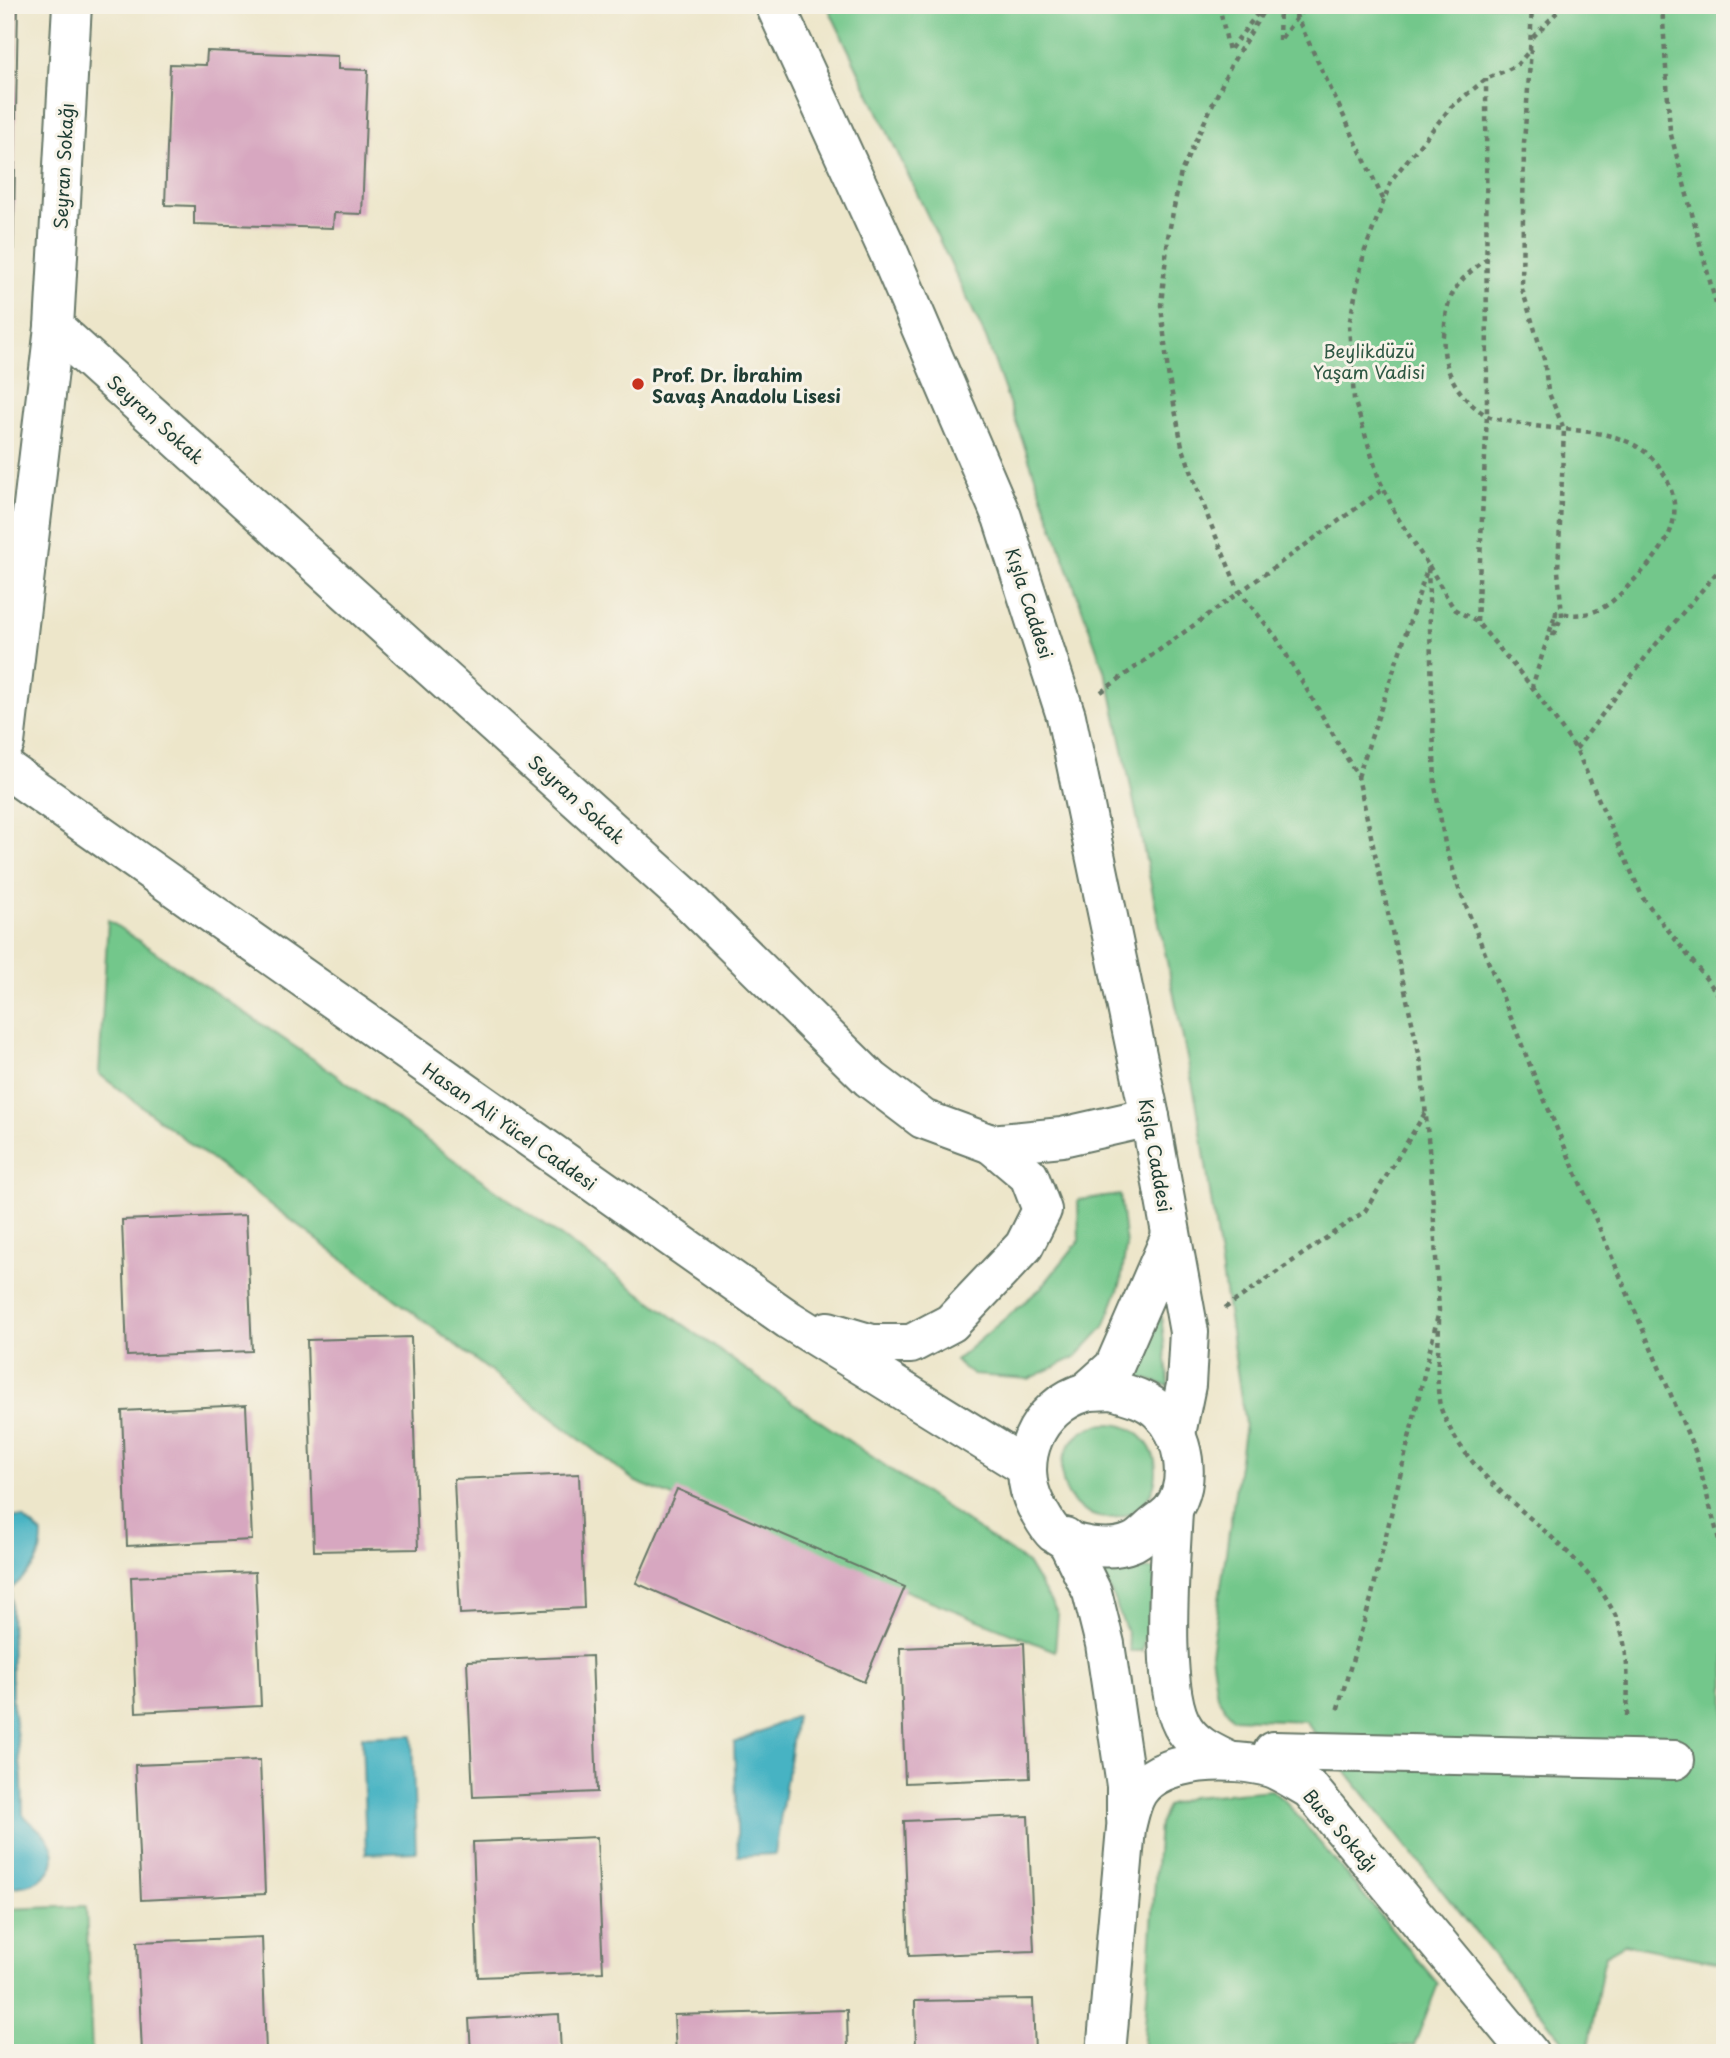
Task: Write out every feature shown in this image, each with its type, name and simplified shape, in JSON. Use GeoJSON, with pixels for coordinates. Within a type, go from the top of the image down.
{"type":"FeatureCollection","features":[{"type":"Feature","properties":{"kind":"street","name":"Seyran Sokağı"},"geometry":{"type":"LineString","coordinates":[[5,743],[54,327],[72,5]]}},
{"type":"Feature","properties":{"kind":"street","name":"Kışla Caddesi"},"geometry":{"type":"LineString","coordinates":[[775,5],[888,251],[1002,517],[1066,716],[1150,1117],[1189,1332],[1186,1384],[1176,1434]]}},
{"type":"Feature","properties":{"kind":"street","name":"Seyran Sokak"},"geometry":{"type":"LineString","coordinates":[[54,327],[682,894],[869,1078],[923,1119],[991,1144],[1062,1137],[1150,1117]]}},
{"type":"Feature","properties":{"kind":"street","name":"Hasan Ali Yücel Caddesi"},"geometry":{"type":"LineString","coordinates":[[5,768],[789,1320],[1026,1467]]}},
{"type":"Feature","properties":{"kind":"street"},"geometry":{"type":"LineString","coordinates":[[789,1320],[872,1344],[911,1344],[951,1322],[1024,1246],[1042,1210],[1029,1176],[991,1144]]}},
{"type":"Feature","properties":{"kind":"street"},"geometry":{"type":"LineString","coordinates":[[1170,1238],[1114,1367],[1086,1392],[1062,1403],[1043,1420],[1030,1442],[1026,1467],[1029,1492],[1041,1515],[1054,1532],[1082,1544],[1107,1548],[1132,1543],[1173,1510]]}},
{"type":"Feature","properties":{"kind":"street"},"geometry":{"type":"LineString","coordinates":[[1086,1392],[1112,1390],[1138,1397],[1160,1412],[1176,1434],[1184,1459],[1182,1485],[1173,1510],[1170,1684],[1184,1729],[1201,1746],[1229,1761]]}},
{"type":"Feature","properties":{"kind":"street"},"geometry":{"type":"LineString","coordinates":[[1065,1537],[1092,1592],[1105,1644],[1126,1786],[1126,1828]]}},
{"type":"Feature","properties":{"kind":"street"},"geometry":{"type":"LineString","coordinates":[[1273,1751],[1675,1760]]}},
{"type":"Feature","properties":{"kind":"street","name":"Buse Sokağı"},"geometry":{"type":"LineString","coordinates":[[1106,2053],[1126,1828],[1139,1790],[1153,1777],[1194,1762],[1229,1761],[1271,1768],[1310,1789],[1529,2053]]}},
{"type":"Feature","properties":{"kind":"path"},"geometry":{"type":"LineString","coordinates":[[1219,5],[1229,51],[1265,5]]}},
{"type":"Feature","properties":{"kind":"path"},"geometry":{"type":"LineString","coordinates":[[1265,5],[1231,65],[1181,172],[1168,237],[1161,305],[1168,373],[1182,446],[1239,592],[1276,636],[1358,777],[1421,1063],[1439,1311],[1440,1407],[1470,1461],[1509,1500],[1573,1555],[1613,1610],[1628,1667],[1626,1761]]}},
{"type":"Feature","properties":{"kind":"path"},"geometry":{"type":"LineString","coordinates":[[1280,5],[1279,41],[1306,5]]}},
{"type":"Feature","properties":{"kind":"path"},"geometry":{"type":"LineString","coordinates":[[1291,5],[1384,202]]}},
{"type":"Feature","properties":{"kind":"path"},"geometry":{"type":"LineString","coordinates":[[1532,5],[1524,143],[1521,289],[1545,359],[1548,391],[1564,429],[1558,571],[1562,615],[1553,638],[1556,612]]}},
{"type":"Feature","properties":{"kind":"path"},"geometry":{"type":"LineString","coordinates":[[1564,5],[1532,38],[1530,50],[1516,66],[1486,79],[1451,107],[1392,180],[1364,253],[1349,325],[1354,399],[1383,489],[1396,515],[1454,609],[1477,622],[1532,687],[1577,749],[1643,898],[1725,1003]]}},
{"type":"Feature","properties":{"kind":"path"},"geometry":{"type":"LineString","coordinates":[[1662,5],[1670,131],[1725,338]]}},
{"type":"Feature","properties":{"kind":"path"},"geometry":{"type":"LineString","coordinates":[[1477,622],[1487,415],[1486,79]]}},
{"type":"Feature","properties":{"kind":"path"},"geometry":{"type":"LineString","coordinates":[[1488,258],[1465,275],[1446,301],[1443,348],[1452,383],[1487,415],[1625,439],[1656,458],[1675,501],[1672,529],[1660,554],[1608,607],[1578,617],[1556,612]]}},
{"type":"Feature","properties":{"kind":"path"},"geometry":{"type":"LineString","coordinates":[[1066,716],[1383,489]]}},
{"type":"Feature","properties":{"kind":"path"},"geometry":{"type":"LineString","coordinates":[[1577,749],[1651,650],[1725,563]]}},
{"type":"Feature","properties":{"kind":"path"},"geometry":{"type":"LineString","coordinates":[[1358,777],[1428,565]]}},
{"type":"Feature","properties":{"kind":"path"},"geometry":{"type":"LineString","coordinates":[[1428,565],[1435,786],[1445,844],[1459,889],[1536,1080],[1695,1451],[1725,1562]]}},
{"type":"Feature","properties":{"kind":"path"},"geometry":{"type":"LineString","coordinates":[[1532,687],[1556,612]]}},
{"type":"Feature","properties":{"kind":"path"},"geometry":{"type":"LineString","coordinates":[[1189,1332],[1365,1210],[1426,1113]]}},
{"type":"Feature","properties":{"kind":"path"},"geometry":{"type":"LineString","coordinates":[[1325,1752],[1371,1599],[1439,1311]]}},
{"type":"Feature","properties":{"kind":"green space","name":"Beylikdüzü Yaşam Vadisi"},"geometry":{"type":"Polygon","coordinates":[[[827,5],[1725,5],[1725,1964],[1624,1944],[1605,1955],[1587,2053],[1573,2053],[1305,1721],[1232,1718],[1217,1696],[1211,1654],[1245,1424],[1197,1106],[1110,687],[986,338],[827,5]]]}},
{"type":"Feature","properties":{"kind":"green space"},"geometry":{"type":"Polygon","coordinates":[[[108,920],[319,1063],[776,1391],[1027,1563],[1058,1614],[1055,1651],[636,1482],[99,1074],[108,920]]]}},
{"type":"Feature","properties":{"kind":"green space"},"geometry":{"type":"Polygon","coordinates":[[[1120,1195],[1126,1246],[1121,1282],[1104,1327],[1076,1357],[1029,1379],[973,1375],[955,1361],[1041,1288],[1079,1241],[1078,1200],[1120,1195]]]}},
{"type":"Feature","properties":{"kind":"green space"},"geometry":{"type":"Polygon","coordinates":[[[1161,1314],[1169,1386],[1132,1375],[1161,1314]]]}},
{"type":"Feature","properties":{"kind":"green space"},"geometry":{"type":"Polygon","coordinates":[[[1109,1424],[1127,1428],[1142,1438],[1152,1453],[1156,1471],[1152,1489],[1142,1504],[1127,1514],[1109,1518],[1091,1514],[1076,1504],[1066,1489],[1062,1471],[1066,1453],[1076,1438],[1091,1428],[1109,1424]]]}},
{"type":"Feature","properties":{"kind":"green space"},"geometry":{"type":"Polygon","coordinates":[[[1158,1569],[1142,1651],[1130,1651],[1127,1632],[1102,1570],[1158,1569]]]}},
{"type":"Feature","properties":{"kind":"green space"},"geometry":{"type":"Polygon","coordinates":[[[1271,1790],[1285,1801],[1438,1984],[1414,2046],[1274,2053],[1143,2053],[1159,1824],[1167,1806],[1191,1797],[1271,1790]]]}},
{"type":"Feature","properties":{"kind":"green space"},"geometry":{"type":"Polygon","coordinates":[[[86,1906],[92,2053],[5,2053],[5,1909],[86,1906]]]}},
{"type":"Feature","properties":{"kind":"water"},"geometry":{"type":"Polygon","coordinates":[[[5,1516],[23,1518],[42,1534],[38,1559],[11,1589],[12,1699],[22,1777],[23,1814],[47,1838],[53,1849],[54,1859],[45,1876],[16,1887],[5,1886],[5,1516]]]}},
{"type":"Feature","properties":{"kind":"water"},"geometry":{"type":"Polygon","coordinates":[[[796,1716],[775,1854],[738,1856],[734,1743],[796,1716]]]}},
{"type":"Feature","properties":{"kind":"water"},"geometry":{"type":"Polygon","coordinates":[[[412,1735],[416,1852],[366,1854],[362,1737],[412,1735]]]}},
{"type":"Feature","properties":{"kind":"building"},"geometry":{"type":"Polygon","coordinates":[[[5,5],[18,5],[13,273],[5,273],[5,5]]]}},
{"type":"Feature","properties":{"kind":"building"},"geometry":{"type":"Polygon","coordinates":[[[207,51],[338,56],[338,69],[368,70],[362,214],[334,213],[333,228],[194,224],[194,206],[165,205],[170,64],[206,65],[207,51]]]}},
{"type":"Feature","properties":{"kind":"building"},"geometry":{"type":"Polygon","coordinates":[[[246,1215],[252,1351],[127,1356],[122,1220],[246,1215]]]}},
{"type":"Feature","properties":{"kind":"building"},"geometry":{"type":"Polygon","coordinates":[[[411,1337],[418,1549],[314,1551],[307,1340],[411,1337]]]}},
{"type":"Feature","properties":{"kind":"building"},"geometry":{"type":"Polygon","coordinates":[[[246,1405],[252,1540],[127,1546],[122,1411],[246,1405]]]}},
{"type":"Feature","properties":{"kind":"building"},"geometry":{"type":"Polygon","coordinates":[[[579,1474],[584,1608],[460,1614],[454,1479],[579,1474]]]}},
{"type":"Feature","properties":{"kind":"building"},"geometry":{"type":"Polygon","coordinates":[[[677,1489],[905,1587],[864,1682],[636,1583],[677,1489]]]}},
{"type":"Feature","properties":{"kind":"building"},"geometry":{"type":"Polygon","coordinates":[[[255,1572],[261,1706],[136,1712],[131,1577],[255,1572]]]}},
{"type":"Feature","properties":{"kind":"building"},"geometry":{"type":"Polygon","coordinates":[[[1024,1643],[1030,1778],[905,1783],[900,1648],[1024,1643]]]}},
{"type":"Feature","properties":{"kind":"building"},"geometry":{"type":"Polygon","coordinates":[[[592,1656],[597,1792],[473,1797],[467,1661],[592,1656]]]}},
{"type":"Feature","properties":{"kind":"building"},"geometry":{"type":"Polygon","coordinates":[[[260,1760],[265,1894],[141,1900],[135,1765],[260,1760]]]}},
{"type":"Feature","properties":{"kind":"building"},"geometry":{"type":"Polygon","coordinates":[[[1028,1816],[1034,1951],[909,1956],[904,1821],[1028,1816]]]}},
{"type":"Feature","properties":{"kind":"building"},"geometry":{"type":"Polygon","coordinates":[[[597,1837],[603,1972],[478,1977],[473,1842],[597,1837]]]}},
{"type":"Feature","properties":{"kind":"building"},"geometry":{"type":"Polygon","coordinates":[[[262,1937],[266,2053],[142,2053],[137,1942],[262,1937]]]}},
{"type":"Feature","properties":{"kind":"building"},"geometry":{"type":"Polygon","coordinates":[[[1033,1999],[1035,2053],[916,2053],[915,2001],[1033,1999]]]}},
{"type":"Feature","properties":{"kind":"building"},"geometry":{"type":"Polygon","coordinates":[[[847,2010],[848,2053],[676,2053],[674,2015],[847,2010]]]}},
{"type":"Feature","properties":{"kind":"building"},"geometry":{"type":"Polygon","coordinates":[[[559,2014],[561,2053],[471,2053],[469,2019],[559,2014]]]}},
{"type":"Feature","properties":{"kind":"place","name":"Prof. Dr. İbrahim Savaş Anadolu Lisesi"},"geometry":{"type":"Point","coordinates":[638,384]}}]}
